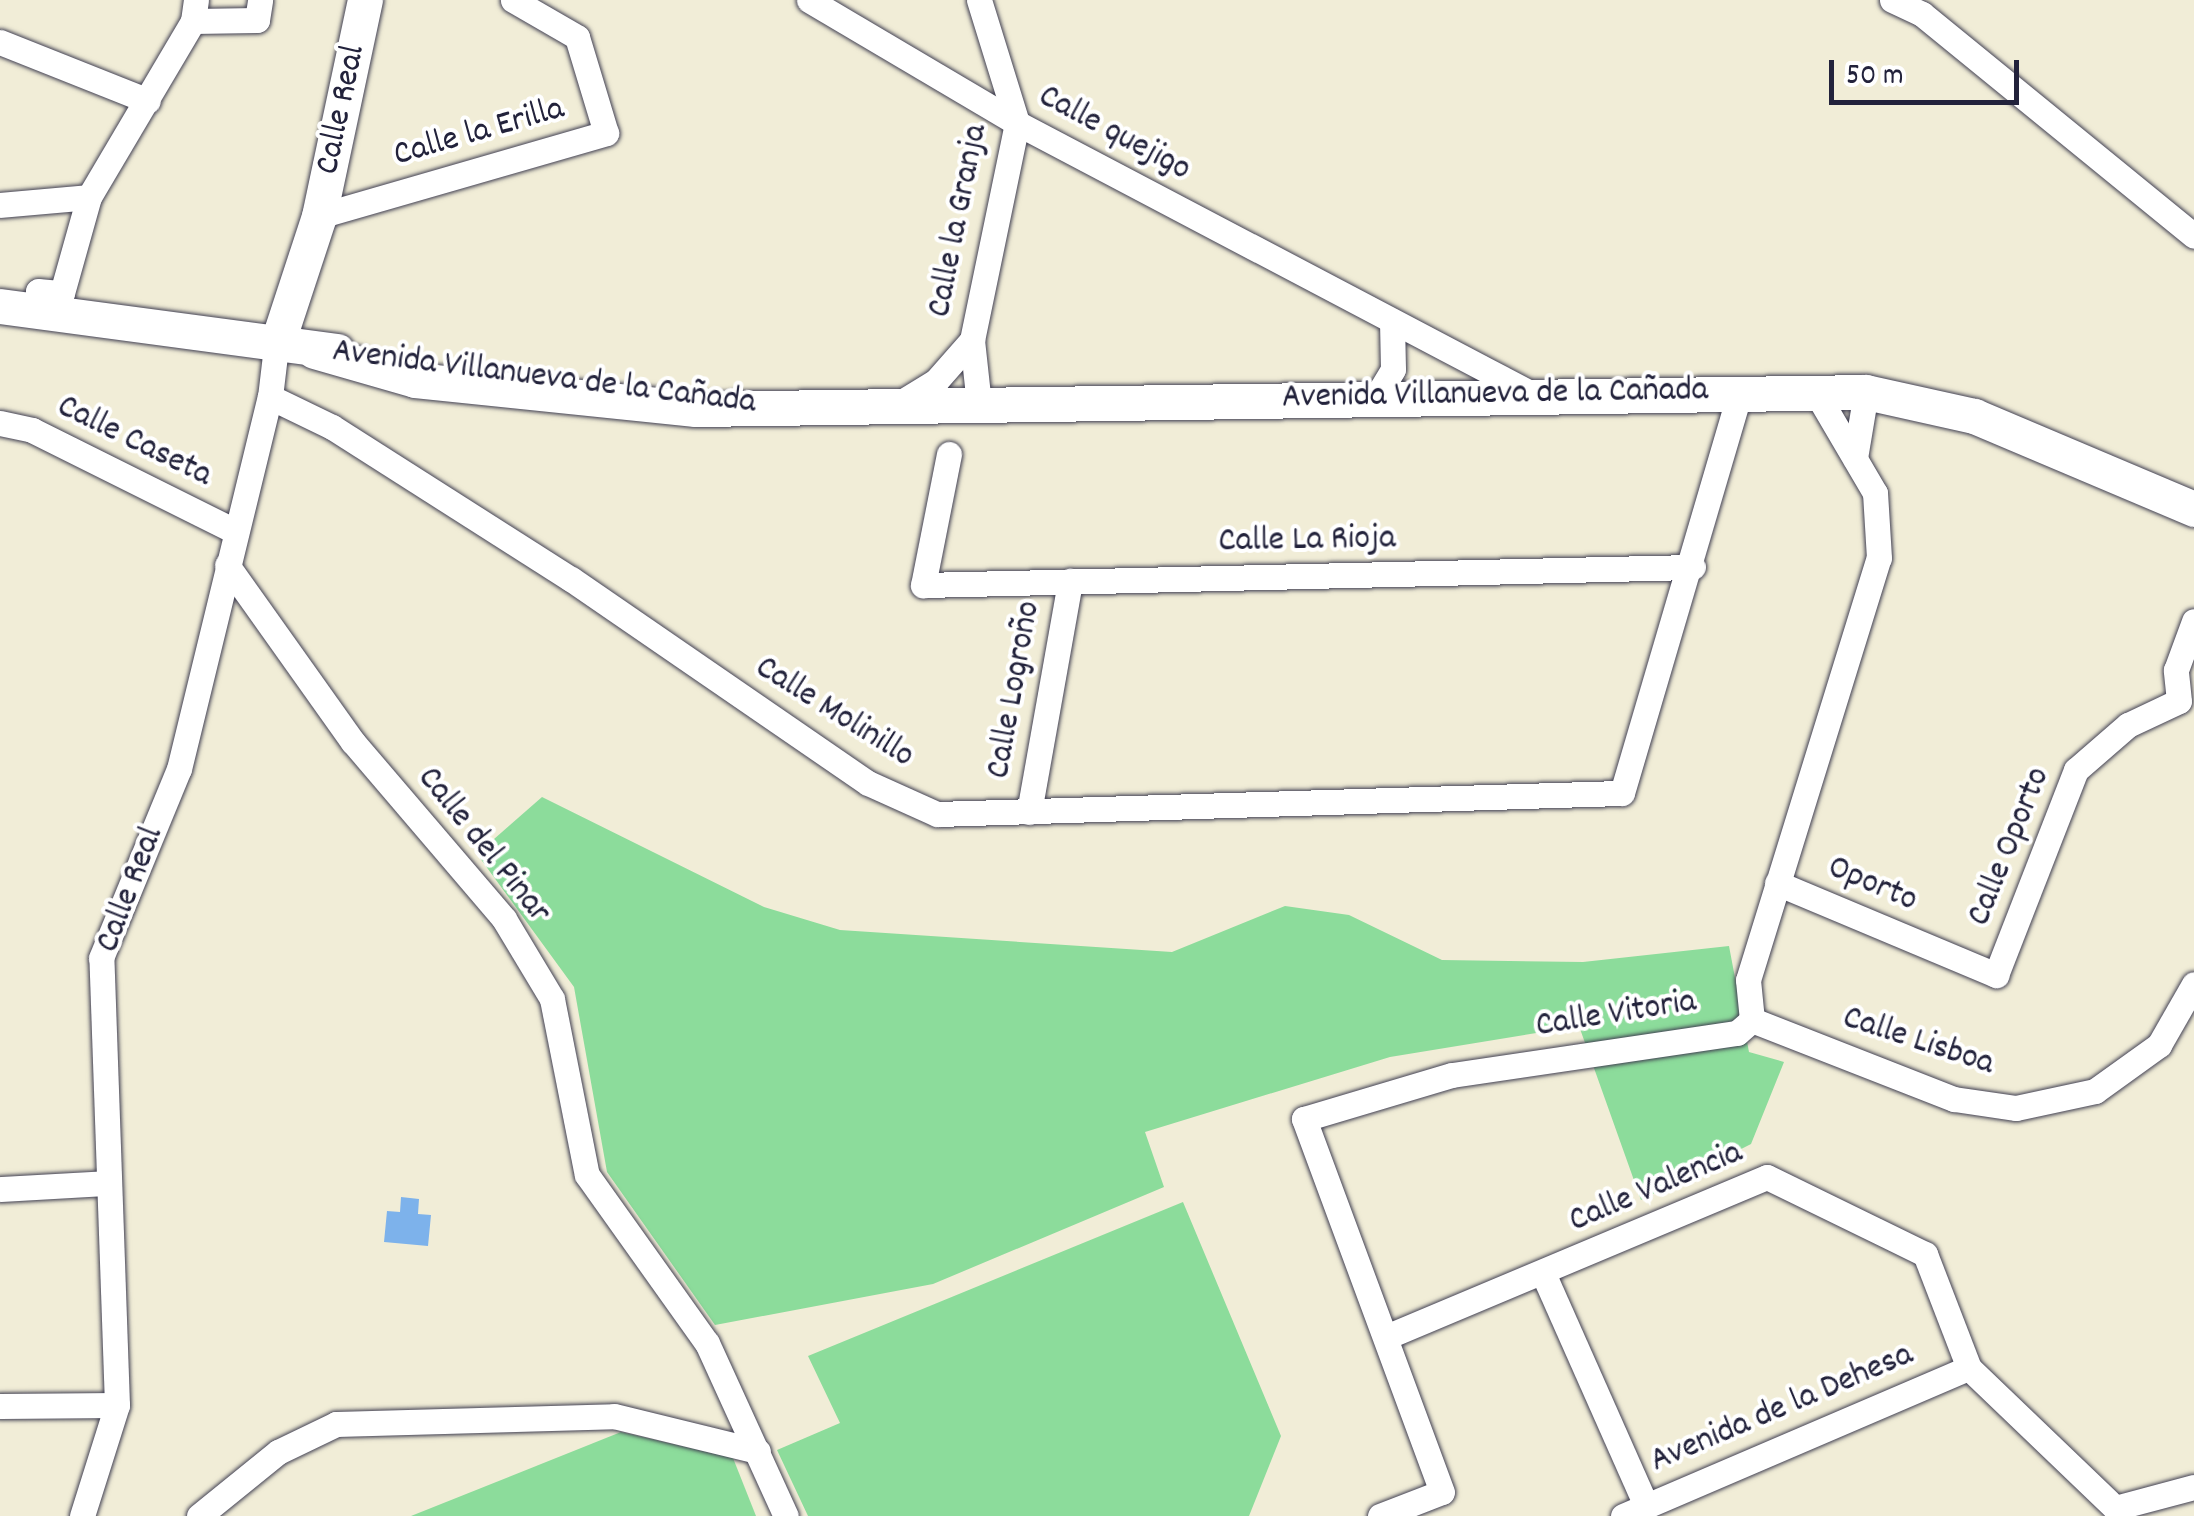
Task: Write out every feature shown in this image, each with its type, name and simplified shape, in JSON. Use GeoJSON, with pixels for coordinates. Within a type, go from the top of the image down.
{"type":"FeatureCollection","features":[{"type":"Feature","properties":{"kind":"main road","name":"Calle Real"},"geometry":{"type":"LineString","coordinates":[[276,346],[319,216],[365,0]]}},
{"type":"Feature","properties":{"kind":"main road"},"geometry":{"type":"LineString","coordinates":[[301,277],[308,318],[326,351]]}},
{"type":"Feature","properties":{"kind":"main road","name":"Avenida Villanueva de la Cañada"},"geometry":{"type":"LineString","coordinates":[[0,306],[276,346],[774,406],[1814,389],[1866,392],[1974,416],[2194,509]]}},
{"type":"Feature","properties":{"kind":"street"},"geometry":{"type":"LineString","coordinates":[[35,311],[38,290],[62,293],[89,197],[148,101],[195,10],[257,20],[260,0]]}},
{"type":"Feature","properties":{"kind":"street","name":"Calle la Erilla"},"geometry":{"type":"LineString","coordinates":[[319,216],[606,132],[577,36],[513,0]]}},
{"type":"Feature","properties":{"kind":"street","name":"Calle quejigo"},"geometry":{"type":"LineString","coordinates":[[809,0],[1017,123],[1530,393]]}},
{"type":"Feature","properties":{"kind":"street","name":"Calle la Granja"},"geometry":{"type":"LineString","coordinates":[[979,0],[1017,123],[972,340],[980,404]]}},
{"type":"Feature","properties":{"kind":"street"},"geometry":{"type":"LineString","coordinates":[[1892,0],[1926,7],[2194,236]]}},
{"type":"Feature","properties":{"kind":"street"},"geometry":{"type":"LineString","coordinates":[[0,42],[148,101]]}},
{"type":"Feature","properties":{"kind":"street"},"geometry":{"type":"LineString","coordinates":[[0,205],[89,197]]}},
{"type":"Feature","properties":{"kind":"street"},"geometry":{"type":"LineString","coordinates":[[1377,396],[1393,369],[1392,321]]}},
{"type":"Feature","properties":{"kind":"street","name":"Calle la Granja"},"geometry":{"type":"LineString","coordinates":[[895,406],[936,381],[972,340]]}},
{"type":"Feature","properties":{"kind":"street","name":"Calle Real"},"geometry":{"type":"LineString","coordinates":[[82,1516],[117,1404],[106,1183],[101,958],[179,769],[270,397],[276,346]]}},
{"type":"Feature","properties":{"kind":"street"},"geometry":{"type":"LineString","coordinates":[[1752,1020],[1748,980],[1879,558],[1874,493],[1814,389]]}},
{"type":"Feature","properties":{"kind":"street"},"geometry":{"type":"LineString","coordinates":[[1693,567],[1740,390]]}},
{"type":"Feature","properties":{"kind":"street"},"geometry":{"type":"LineString","coordinates":[[1856,458],[1866,392]]}},
{"type":"Feature","properties":{"kind":"street","name":"Calle Molinillo"},"geometry":{"type":"LineString","coordinates":[[270,397],[332,427],[570,579],[868,782],[937,814],[1622,793],[1693,567]]}},
{"type":"Feature","properties":{"kind":"street","name":"Calle Caseta"},"geometry":{"type":"LineString","coordinates":[[0,423],[32,430],[236,530]]}},
{"type":"Feature","properties":{"kind":"street","name":"Calle La Rioja"},"geometry":{"type":"LineString","coordinates":[[949,454],[923,585],[1693,567]]}},
{"type":"Feature","properties":{"kind":"street","name":"Calle del Pinar"},"geometry":{"type":"LineString","coordinates":[[227,564],[352,742],[504,919],[552,999],[587,1175],[707,1344],[786,1516]]}},
{"type":"Feature","properties":{"kind":"street","name":"Calle Logroño"},"geometry":{"type":"LineString","coordinates":[[1030,812],[1070,581]]}},
{"type":"Feature","properties":{"kind":"street","name":"Calle Oporto"},"geometry":{"type":"LineString","coordinates":[[1996,975],[2076,770],[2128,725],[2187,705],[2176,670],[2194,621]]}},
{"type":"Feature","properties":{"kind":"street","name":"Oporto"},"geometry":{"type":"LineString","coordinates":[[1777,883],[1996,975]]}},
{"type":"Feature","properties":{"kind":"street","name":"Calle Lisboa"},"geometry":{"type":"LineString","coordinates":[[1752,1020],[1954,1099],[2016,1108],[2094,1092],[2159,1046],[2194,984]]}},
{"type":"Feature","properties":{"kind":"street","name":"Calle Vitoria"},"geometry":{"type":"LineString","coordinates":[[1380,1516],[1442,1492],[1304,1119],[1452,1075],[1737,1033],[1752,1020]]}},
{"type":"Feature","properties":{"kind":"street","name":"Calle Valencia"},"geometry":{"type":"LineString","coordinates":[[1386,1337],[1767,1177],[1925,1254],[1969,1368],[2116,1512]]}},
{"type":"Feature","properties":{"kind":"street"},"geometry":{"type":"LineString","coordinates":[[0,1189],[106,1183]]}},
{"type":"Feature","properties":{"kind":"street"},"geometry":{"type":"LineString","coordinates":[[1543,1273],[1634,1511]]}},
{"type":"Feature","properties":{"kind":"street","name":"Avenida de la Dehesa"},"geometry":{"type":"LineString","coordinates":[[1634,1511],[1969,1368]]}},
{"type":"Feature","properties":{"kind":"street"},"geometry":{"type":"LineString","coordinates":[[0,1406],[117,1404]]}},
{"type":"Feature","properties":{"kind":"street"},"geometry":{"type":"LineString","coordinates":[[198,1516],[278,1452],[336,1424],[614,1416],[758,1451]]}},
{"type":"Feature","properties":{"kind":"street"},"geometry":{"type":"LineString","coordinates":[[2116,1512],[2194,1487]]}},
{"type":"Feature","properties":{"kind":"green space"},"geometry":{"type":"Polygon","coordinates":[[[542,797],[764,907],[840,930],[1172,952],[1285,906],[1349,915],[1442,960],[1583,962],[1729,946],[1749,1052],[1784,1062],[1751,1144],[1641,1200],[1579,1026],[1390,1057],[1145,1132],[1164,1187],[933,1284],[715,1325],[607,1172],[574,987],[477,854],[542,797]]]}},
{"type":"Feature","properties":{"kind":"green space"},"geometry":{"type":"Polygon","coordinates":[[[1183,1202],[1281,1436],[1249,1516],[808,1516],[777,1450],[840,1423],[808,1356],[1183,1202]]]}},
{"type":"Feature","properties":{"kind":"green space"},"geometry":{"type":"Polygon","coordinates":[[[621,1432],[733,1458],[756,1516],[411,1516],[621,1432]]]}},
{"type":"Feature","properties":{"kind":"water"},"geometry":{"type":"Polygon","coordinates":[[[401,1197],[419,1199],[418,1214],[431,1215],[428,1246],[384,1242],[387,1211],[400,1212],[401,1197]]]}}]}
